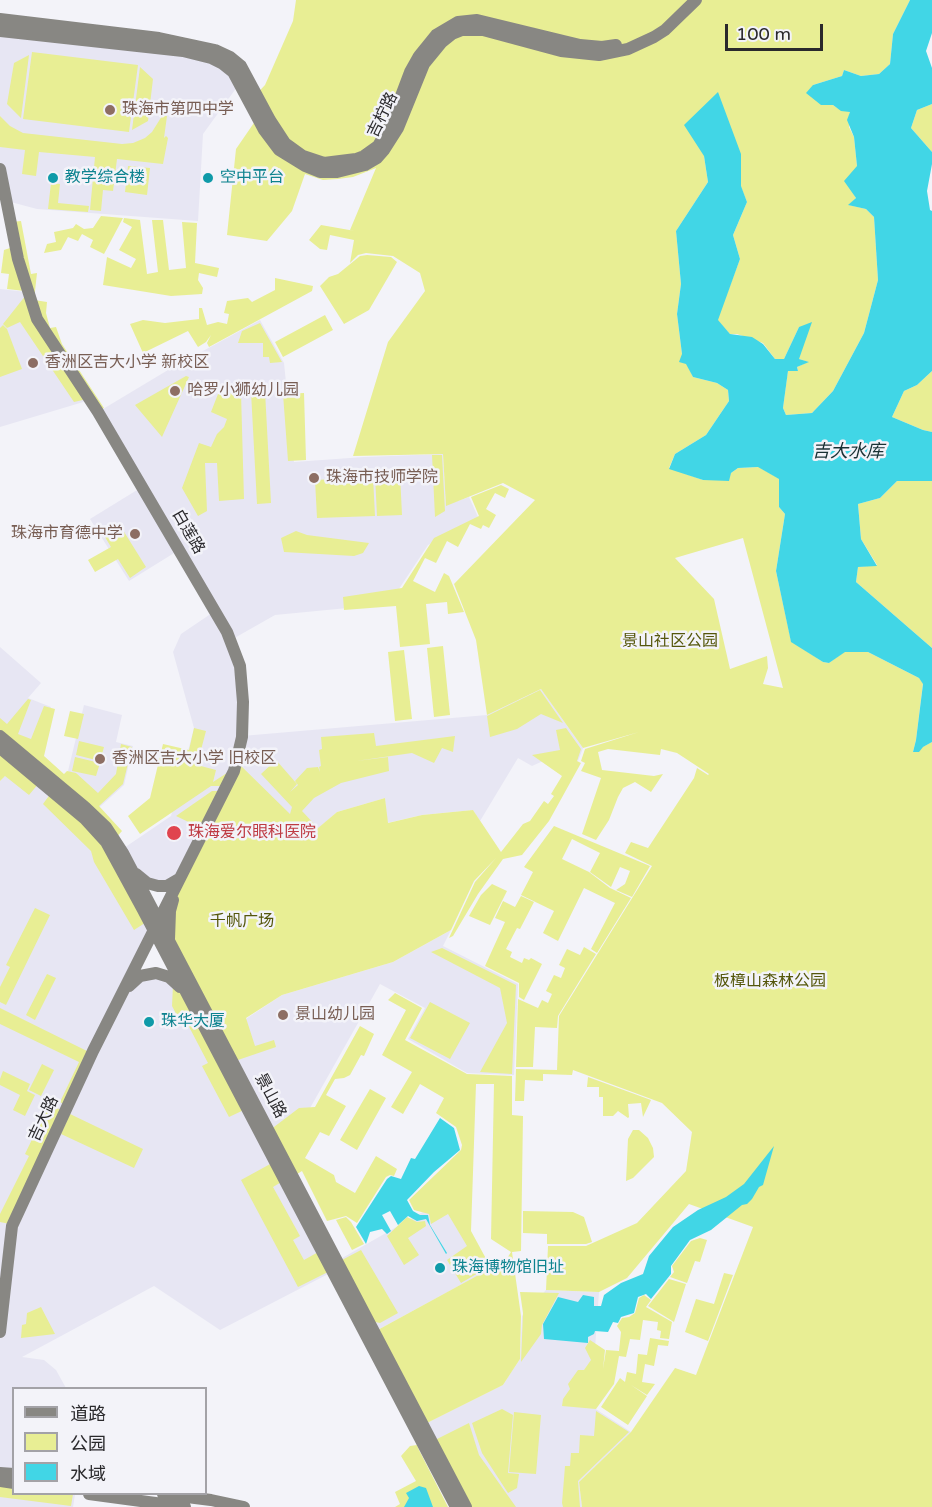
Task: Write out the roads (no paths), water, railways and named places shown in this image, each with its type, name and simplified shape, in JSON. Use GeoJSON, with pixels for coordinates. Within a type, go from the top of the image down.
{"type":"FeatureCollection","features":[{"type":"Feature","properties":{"kind":"main road","name":"吉柠路"},"geometry":{"type":"LineString","coordinates":[[0,19],[159,38],[215,50],[230,57],[241,66],[277,132],[293,150],[311,159],[334,163],[364,156],[378,146],[390,125],[410,72],[419,56],[436,35],[458,22],[477,20],[580,45],[602,47],[617,45],[651,30],[671,16],[687,0]]}},
{"type":"Feature","properties":{"kind":"main road","name":"吉柠路"},"geometry":{"type":"LineString","coordinates":[[0,31],[183,51],[212,58],[233,72],[264,130],[279,150],[305,166],[320,172],[337,172],[365,165],[377,158],[384,150],[398,128],[424,64],[442,42],[452,34],[462,30],[483,30],[561,51],[598,55],[627,49],[654,37],[665,30],[696,0]]}},
{"type":"Feature","properties":{"kind":"main road","name":"白莲路"},"geometry":{"type":"LineString","coordinates":[[0,169],[18,259],[37,319],[98,412],[216,613],[234,647],[240,666],[243,702],[242,736],[234,771],[156,925]]}},
{"type":"Feature","properties":{"kind":"main road","name":"景山路"},"geometry":{"type":"LineString","coordinates":[[0,736],[106,827],[134,873],[187,995],[456,1507]]}},
{"type":"Feature","properties":{"kind":"main road","name":"景山路"},"geometry":{"type":"LineString","coordinates":[[0,748],[84,819],[106,842],[156,925],[169,940],[466,1507]]}},
{"type":"Feature","properties":{"kind":"main road"},"geometry":{"type":"LineString","coordinates":[[134,873],[147,883],[158,886],[167,886],[180,879]]}},
{"type":"Feature","properties":{"kind":"main road"},"geometry":{"type":"LineString","coordinates":[[169,940],[170,911],[180,879]]}},
{"type":"Feature","properties":{"kind":"main road","name":"吉大路"},"geometry":{"type":"LineString","coordinates":[[0,1332],[12,1226],[93,1051],[156,925]]}},
{"type":"Feature","properties":{"kind":"main road"},"geometry":{"type":"LineString","coordinates":[[122,993],[140,976],[156,973],[169,977],[187,995]]}},
{"type":"Feature","properties":{"kind":"main road"},"geometry":{"type":"LineString","coordinates":[[96,1495],[185,1507]]}},
{"type":"Feature","properties":{"kind":"main road"},"geometry":{"type":"LineString","coordinates":[[171,1495],[244,1507]]}},
{"type":"Feature","properties":{"kind":"water","name":"吉大水库"},"geometry":{"type":"Polygon","coordinates":[[[910,0],[932,0],[932,33],[926,51],[932,68],[932,104],[917,110],[911,128],[932,152],[927,191],[932,211],[932,371],[917,385],[904,391],[892,417],[932,432],[932,481],[897,481],[880,498],[858,504],[861,539],[877,566],[858,567],[856,582],[932,648],[932,742],[919,752],[913,752],[923,684],[919,678],[868,652],[845,652],[829,663],[823,662],[791,642],[776,571],[785,514],[779,507],[779,479],[758,467],[738,468],[731,473],[729,481],[703,480],[669,469],[675,454],[706,435],[729,401],[728,390],[717,383],[693,377],[686,364],[679,362],[682,354],[677,314],[681,284],[676,231],[708,182],[704,156],[684,125],[718,92],[741,154],[741,186],[747,202],[733,235],[740,259],[718,320],[730,334],[752,337],[763,344],[775,359],[784,359],[799,327],[812,322],[799,359],[809,362],[797,367],[798,371],[788,371],[783,408],[786,415],[812,413],[833,391],[864,333],[878,280],[874,217],[866,209],[848,205],[856,198],[844,181],[857,166],[854,137],[847,120],[850,112],[841,111],[833,105],[821,105],[806,93],[813,85],[842,76],[844,70],[861,76],[879,74],[890,64],[893,34],[910,0]]]}},
{"type":"Feature","properties":{"kind":"water"},"geometry":{"type":"Polygon","coordinates":[[[440,1118],[454,1128],[460,1150],[434,1172],[407,1200],[413,1211],[420,1215],[428,1215],[430,1225],[447,1253],[426,1219],[417,1221],[408,1216],[398,1225],[390,1211],[382,1215],[391,1231],[387,1234],[382,1229],[370,1232],[366,1244],[356,1227],[387,1179],[391,1176],[401,1179],[411,1158],[415,1159],[440,1118]]]}},
{"type":"Feature","properties":{"kind":"water"},"geometry":{"type":"Polygon","coordinates":[[[774,1146],[763,1185],[759,1187],[752,1199],[711,1230],[690,1240],[671,1266],[671,1274],[651,1299],[646,1294],[638,1297],[634,1313],[621,1317],[618,1323],[613,1322],[608,1332],[595,1331],[588,1337],[588,1343],[544,1339],[543,1324],[558,1297],[578,1302],[583,1295],[594,1297],[594,1306],[601,1306],[604,1295],[621,1283],[643,1274],[649,1256],[673,1227],[744,1184],[774,1146]]]}},
{"type":"Feature","properties":{"kind":"water"},"geometry":{"type":"Polygon","coordinates":[[[419,1486],[426,1488],[433,1507],[404,1507],[409,1498],[406,1493],[419,1486]]]}},
{"type":"Feature","properties":{"kind":"place","name":"珠海市第四中学"},"geometry":{"type":"Point","coordinates":[110,110]}},
{"type":"Feature","properties":{"kind":"place","name":"教学综合楼"},"geometry":{"type":"Point","coordinates":[53,178]}},
{"type":"Feature","properties":{"kind":"place","name":"空中平台"},"geometry":{"type":"Point","coordinates":[208,178]}},
{"type":"Feature","properties":{"kind":"place","name":"香洲区吉大小学 新校区"},"geometry":{"type":"Point","coordinates":[33,363]}},
{"type":"Feature","properties":{"kind":"place","name":"哈罗小狮幼儿园"},"geometry":{"type":"Point","coordinates":[175,391]}},
{"type":"Feature","properties":{"kind":"place","name":"珠海市技师学院"},"geometry":{"type":"Point","coordinates":[314,478]}},
{"type":"Feature","properties":{"kind":"place","name":"珠海市育德中学"},"geometry":{"type":"Point","coordinates":[135,534]}},
{"type":"Feature","properties":{"kind":"place","name":"香洲区吉大小学 旧校区"},"geometry":{"type":"Point","coordinates":[100,759]}},
{"type":"Feature","properties":{"kind":"place","name":"珠海爱尔眼科医院"},"geometry":{"type":"Point","coordinates":[174,833]}},
{"type":"Feature","properties":{"kind":"place","name":"景山幼儿园"},"geometry":{"type":"Point","coordinates":[283,1015]}},
{"type":"Feature","properties":{"kind":"place","name":"珠华大厦"},"geometry":{"type":"Point","coordinates":[149,1022]}},
{"type":"Feature","properties":{"kind":"place","name":"珠海博物馆旧址"},"geometry":{"type":"Point","coordinates":[440,1268]}},
{"type":"Feature","properties":{"kind":"park label","name":"景山社区公园"},"geometry":{"type":"Point","coordinates":[670,642]}},
{"type":"Feature","properties":{"kind":"park label","name":"千帆广场"},"geometry":{"type":"Point","coordinates":[242,922]}},
{"type":"Feature","properties":{"kind":"park label","name":"板樟山森林公园"},"geometry":{"type":"Point","coordinates":[770,982]}}]}
